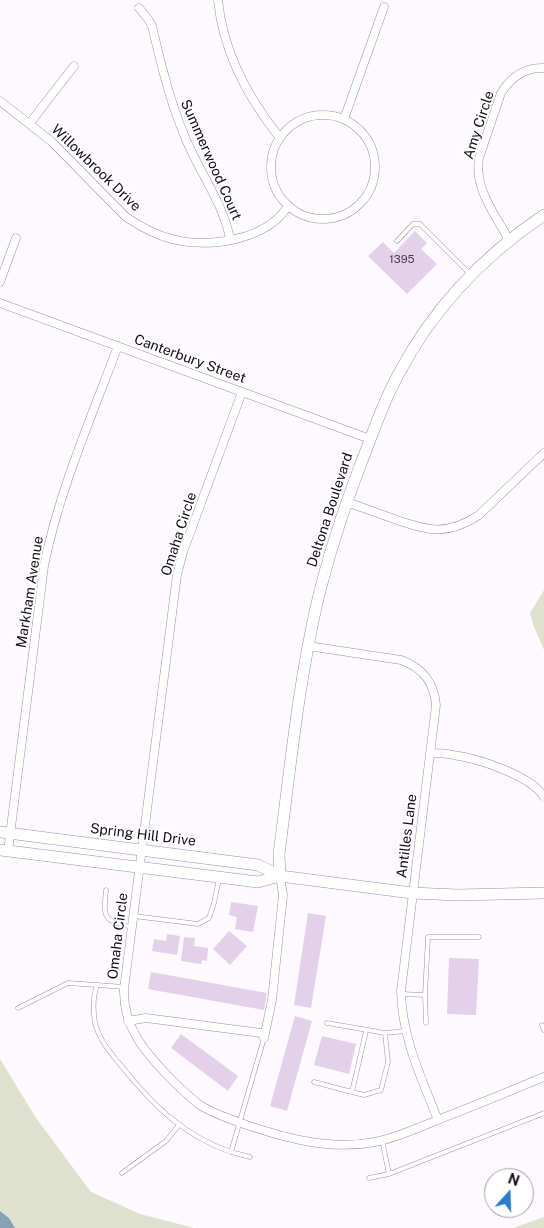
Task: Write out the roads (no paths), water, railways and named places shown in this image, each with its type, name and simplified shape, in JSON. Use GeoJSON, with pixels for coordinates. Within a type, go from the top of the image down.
{"type":"FeatureCollection","features":[{"type":"Feature","properties":{"kind":"main road","name":"Deltona Boulevard"},"geometry":{"type":"LineString","coordinates":[[280,876],[279,854],[299,699],[308,646],[327,563],[370,439],[384,405],[414,347],[432,320],[471,275],[509,240],[544,215]]}},
{"type":"Feature","properties":{"kind":"main road","name":"Spring Hill Drive"},"geometry":{"type":"LineString","coordinates":[[5,833],[258,866],[280,876],[412,893],[457,895],[544,893]]}},
{"type":"Feature","properties":{"kind":"main road","name":"Spring Hill Drive"},"geometry":{"type":"LineString","coordinates":[[4,851],[258,882],[280,876]]}},
{"type":"Feature","properties":{"kind":"street"},"geometry":{"type":"LineString","coordinates":[[218,0],[223,31],[239,76],[263,117],[280,138]]}},
{"type":"Feature","properties":{"kind":"street"},"geometry":{"type":"LineString","coordinates":[[344,119],[384,7]]}},
{"type":"Feature","properties":{"kind":"street","name":"Summerwood Court"},"geometry":{"type":"LineString","coordinates":[[139,8],[152,26],[173,105],[199,168],[222,209],[230,239]]}},
{"type":"Feature","properties":{"kind":"street"},"geometry":{"type":"LineString","coordinates":[[30,123],[74,66]]}},
{"type":"Feature","properties":{"kind":"street","name":"Amy Circle"},"geometry":{"type":"LineString","coordinates":[[509,240],[478,180],[477,168],[479,158],[501,93],[506,86],[519,73],[529,69],[544,68]]}},
{"type":"Feature","properties":{"kind":"street","name":"Willowbrook Drive"},"geometry":{"type":"LineString","coordinates":[[0,102],[30,123],[76,164],[126,217],[140,227],[174,240],[192,243],[211,242],[253,234],[275,221],[288,206]]}},
{"type":"Feature","properties":{"kind":"street"},"geometry":{"type":"LineString","coordinates":[[324,114],[344,119],[354,125],[363,133],[373,151],[375,173],[368,192],[354,209],[334,218],[313,218],[288,206],[275,186],[273,176],[274,153],[280,138],[287,129],[304,118],[324,114]]}},
{"type":"Feature","properties":{"kind":"street"},"geometry":{"type":"LineString","coordinates":[[0,282],[16,238]]}},
{"type":"Feature","properties":{"kind":"street","name":"Canterbury Street"},"geometry":{"type":"LineString","coordinates":[[0,303],[370,439]]}},
{"type":"Feature","properties":{"kind":"street","name":"Markham Avenue"},"geometry":{"type":"LineString","coordinates":[[4,851],[5,833],[44,566],[50,538],[58,508],[118,346]]}},
{"type":"Feature","properties":{"kind":"street","name":"Omaha Circle"},"geometry":{"type":"LineString","coordinates":[[242,392],[183,552],[177,575],[124,987],[124,1004],[128,1021],[135,1036],[158,1066],[180,1088],[206,1108],[225,1118],[279,1136],[327,1144],[350,1145],[382,1140],[438,1120],[544,1077]]}},
{"type":"Feature","properties":{"kind":"street"},"geometry":{"type":"LineString","coordinates":[[347,502],[421,528],[441,530],[455,528],[479,515],[544,453]]}},
{"type":"Feature","properties":{"kind":"street","name":"Antilles Lane"},"geometry":{"type":"LineString","coordinates":[[308,646],[402,660],[421,670],[432,685],[435,695],[436,705],[402,972],[401,994],[405,1031],[438,1120]]}},
{"type":"Feature","properties":{"kind":"street"},"geometry":{"type":"LineString","coordinates":[[430,753],[452,754],[495,766],[531,783],[544,797]]}},
{"type":"Feature","properties":{"kind":"street"},"geometry":{"type":"LineString","coordinates":[[264,1038],[272,1000],[283,895],[280,876]]}},
{"type":"Feature","properties":{"kind":"street"},"geometry":{"type":"LineString","coordinates":[[128,1021],[146,1018],[180,1021],[261,1033],[264,1038]]}},
{"type":"Feature","properties":{"kind":"lane"},"geometry":{"type":"LineString","coordinates":[[397,241],[413,224],[420,224],[471,275]]}},
{"type":"Feature","properties":{"kind":"lane"},"geometry":{"type":"LineString","coordinates":[[134,916],[198,924],[209,918],[219,876]]}},
{"type":"Feature","properties":{"kind":"lane"},"geometry":{"type":"LineString","coordinates":[[106,890],[104,910],[106,917],[112,922],[132,927]]}},
{"type":"Feature","properties":{"kind":"lane"},"geometry":{"type":"LineString","coordinates":[[426,1023],[425,995],[428,937],[478,937]]}},
{"type":"Feature","properties":{"kind":"lane"},"geometry":{"type":"LineString","coordinates":[[18,1008],[68,983],[124,987]]}},
{"type":"Feature","properties":{"kind":"lane"},"geometry":{"type":"LineString","coordinates":[[97,985],[94,996],[96,1023],[103,1042],[147,1097],[160,1110],[194,1135],[219,1148],[250,1157]]}},
{"type":"Feature","properties":{"kind":"lane"},"geometry":{"type":"LineString","coordinates":[[401,994],[425,995]]}},
{"type":"Feature","properties":{"kind":"lane"},"geometry":{"type":"LineString","coordinates":[[327,1023],[385,1033],[405,1031]]}},
{"type":"Feature","properties":{"kind":"lane"},"geometry":{"type":"LineString","coordinates":[[542,1025],[544,1030]]}},
{"type":"Feature","properties":{"kind":"lane"},"geometry":{"type":"LineString","coordinates":[[352,1092],[366,1031]]}},
{"type":"Feature","properties":{"kind":"lane"},"geometry":{"type":"LineString","coordinates":[[314,1082],[364,1095],[381,1090],[388,1062],[385,1033]]}},
{"type":"Feature","properties":{"kind":"lane"},"geometry":{"type":"LineString","coordinates":[[231,1152],[264,1038]]}},
{"type":"Feature","properties":{"kind":"lane"},"geometry":{"type":"LineString","coordinates":[[369,1178],[389,1174],[544,1114]]}},
{"type":"Feature","properties":{"kind":"lane"},"geometry":{"type":"LineString","coordinates":[[122,1173],[166,1141],[179,1125]]}},
{"type":"Feature","properties":{"kind":"lane"},"geometry":{"type":"LineString","coordinates":[[382,1140],[389,1174]]}},
{"type":"Feature","properties":{"kind":"water"},"geometry":{"type":"Polygon","coordinates":[[[0,1211],[9,1218],[15,1228],[0,1228],[0,1211]]]}}]}
